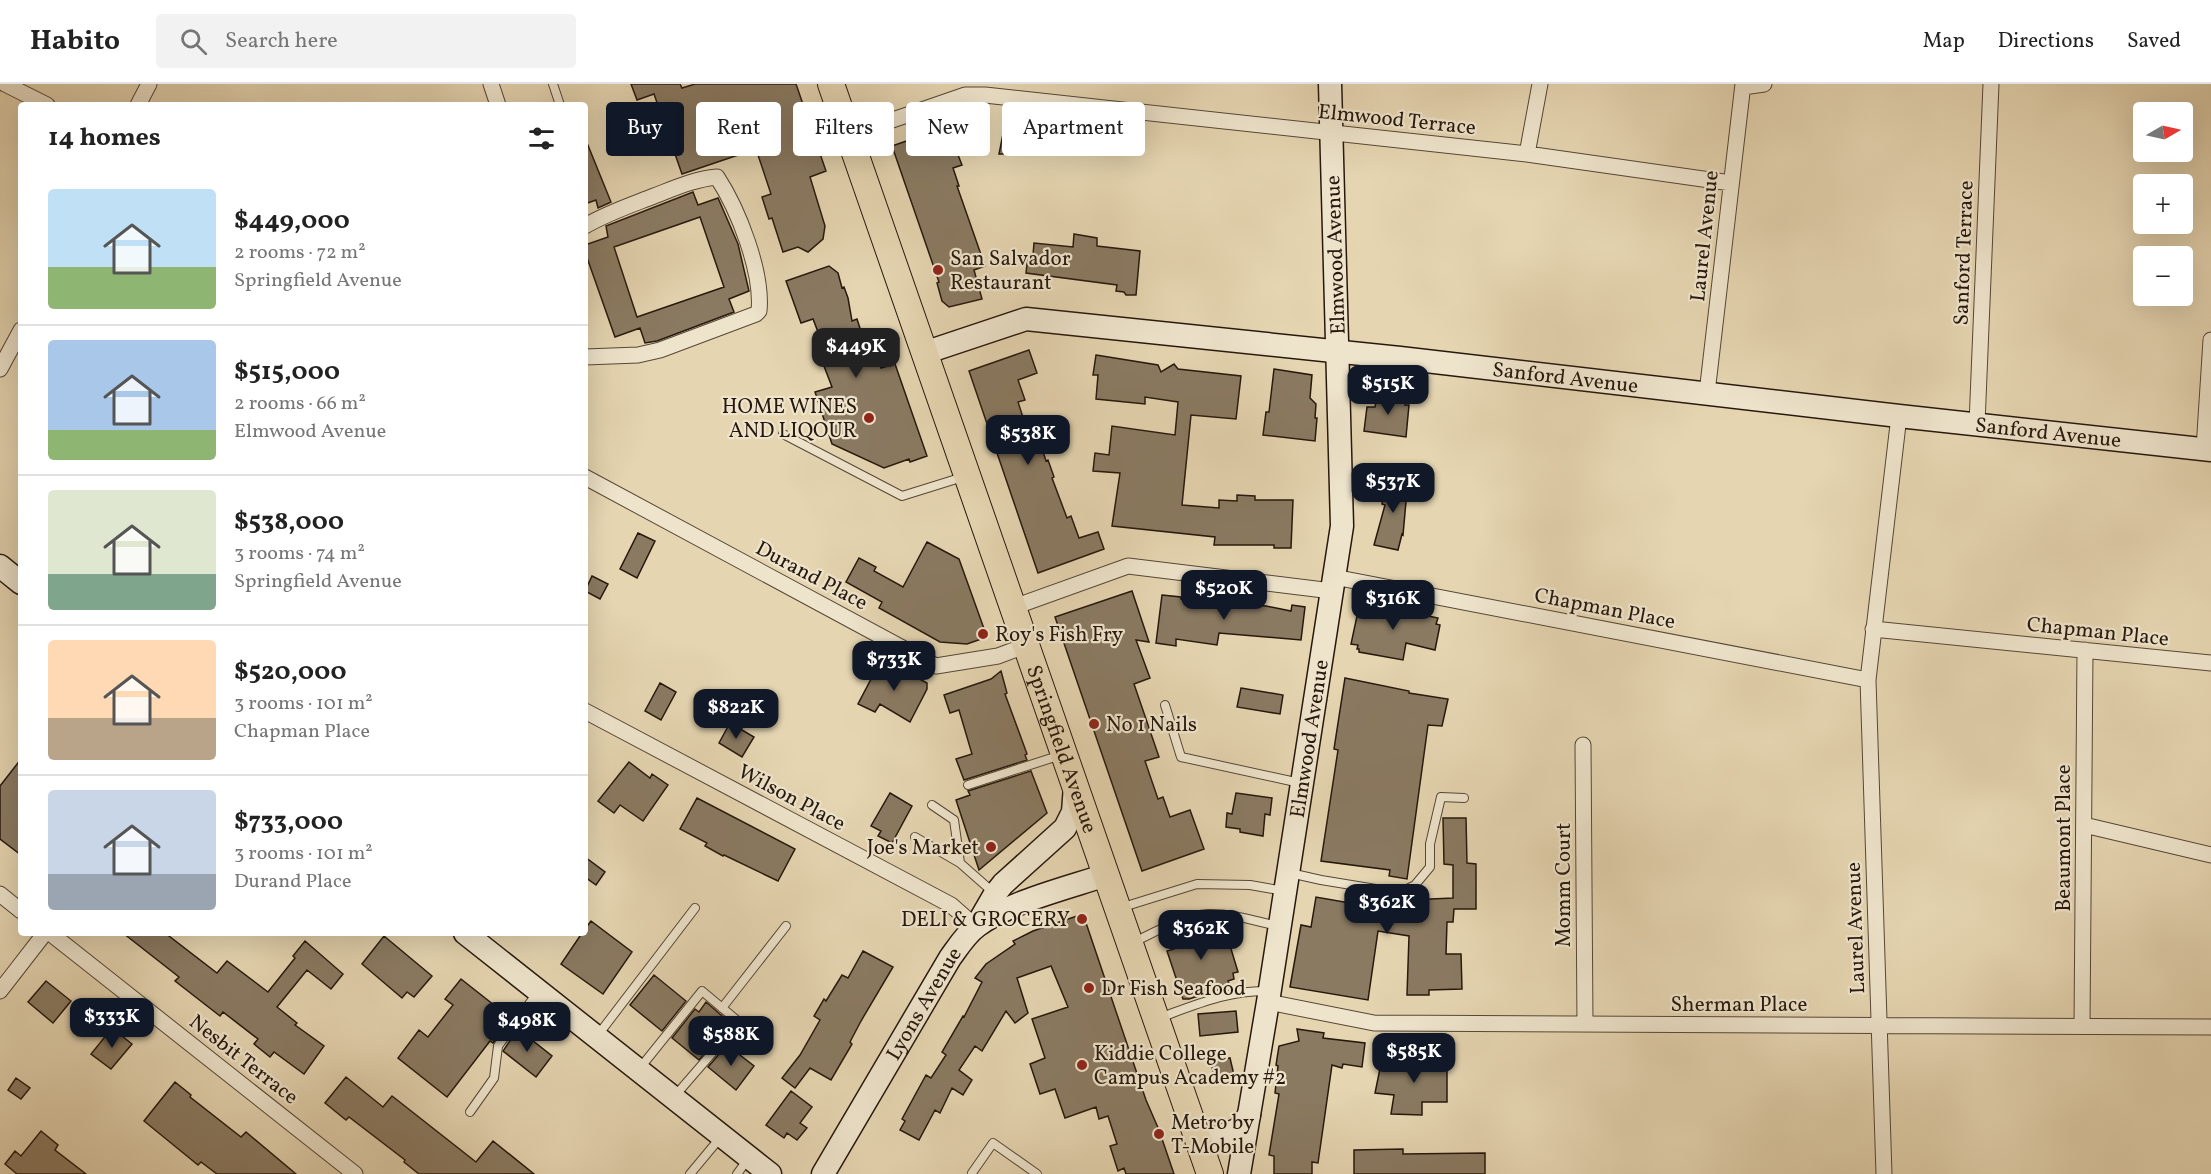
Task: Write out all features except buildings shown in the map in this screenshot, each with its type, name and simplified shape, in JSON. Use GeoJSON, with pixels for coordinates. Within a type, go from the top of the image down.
{"type":"FeatureCollection","features":[{"type":"Feature","properties":{"kind":"main road","name":"Springfield Avenue"},"geometry":{"type":"LineString","coordinates":[[831,84],[837,102]]}},
{"type":"Feature","properties":{"kind":"main road","name":"Elmwood Avenue"},"geometry":{"type":"LineString","coordinates":[[1239,1174],[1269,997],[1342,526],[1330,84]]}},
{"type":"Feature","properties":{"kind":"main road","name":"Springfield Avenue"},"geometry":{"type":"LineString","coordinates":[[856,156],[1210,1174]]}},
{"type":"Feature","properties":{"kind":"main road","name":"Sanford Avenue"},"geometry":{"type":"LineString","coordinates":[[924,353],[1026,320],[1338,352],[2207,450]]}},
{"type":"Feature","properties":{"kind":"main road"},"geometry":{"type":"LineString","coordinates":[[0,566],[18,581]]}},
{"type":"Feature","properties":{"kind":"main road"},"geometry":{"type":"LineString","coordinates":[[976,927],[995,894],[1065,828],[1073,813],[1076,784]]}},
{"type":"Feature","properties":{"kind":"main road","name":"Lyons Avenue"},"geometry":{"type":"LineString","coordinates":[[823,1174],[950,958],[976,927],[1013,907],[1106,875]]}},
{"type":"Feature","properties":{"kind":"main road"},"geometry":{"type":"LineString","coordinates":[[469,936],[722,1136],[743,1166],[770,1174]]}},
{"type":"Feature","properties":{"kind":"main road"},"geometry":{"type":"LineString","coordinates":[[1200,1145],[1239,1129],[1249,1115]]}},
{"type":"Feature","properties":{"kind":"street"},"geometry":{"type":"LineString","coordinates":[[4,84],[41,102]]}},
{"type":"Feature","properties":{"kind":"street"},"geometry":{"type":"LineString","coordinates":[[140,102],[149,84]]}},
{"type":"Feature","properties":{"kind":"street"},"geometry":{"type":"LineString","coordinates":[[491,84],[497,102]]}},
{"type":"Feature","properties":{"kind":"street"},"geometry":{"type":"LineString","coordinates":[[1527,154],[1540,84]]}},
{"type":"Feature","properties":{"kind":"street"},"geometry":{"type":"LineString","coordinates":[[1743,86],[1764,84]]}},
{"type":"Feature","properties":{"kind":"street","name":"Sanford Terrace"},"geometry":{"type":"LineString","coordinates":[[1977,424],[1991,84]]}},
{"type":"Feature","properties":{"kind":"street","name":"Laurel Avenue"},"geometry":{"type":"LineString","coordinates":[[1707,393],[1743,86]]}},
{"type":"Feature","properties":{"kind":"street","name":"Elmwood Terrace"},"geometry":{"type":"LineString","coordinates":[[894,119],[965,95],[985,95],[1527,154],[1731,183]]}},
{"type":"Feature","properties":{"kind":"street"},"geometry":{"type":"LineString","coordinates":[[588,224],[678,187],[704,178],[717,177],[728,196],[755,263],[760,301],[759,311],[756,314],[660,350],[638,355],[588,357]]}},
{"type":"Feature","properties":{"kind":"street"},"geometry":{"type":"LineString","coordinates":[[0,369],[18,336]]}},
{"type":"Feature","properties":{"kind":"street"},"geometry":{"type":"LineString","coordinates":[[2207,450],[2211,340]]}},
{"type":"Feature","properties":{"kind":"street"},"geometry":{"type":"LineString","coordinates":[[1873,629],[1899,416]]}},
{"type":"Feature","properties":{"kind":"street","name":"Durand Place"},"geometry":{"type":"LineString","coordinates":[[588,479],[936,666],[998,656],[1027,645]]}},
{"type":"Feature","properties":{"kind":"street","name":"Chapman Place"},"geometry":{"type":"LineString","coordinates":[[1014,607],[1128,566],[1333,584],[1868,681]]}},
{"type":"Feature","properties":{"kind":"street","name":"Laurel Avenue"},"geometry":{"type":"LineString","coordinates":[[1873,629],[1868,681],[1884,1174]]}},
{"type":"Feature","properties":{"kind":"street","name":"Chapman Place"},"geometry":{"type":"LineString","coordinates":[[1873,629],[2211,663]]}},
{"type":"Feature","properties":{"kind":"street","name":"Beaumont Place"},"geometry":{"type":"LineString","coordinates":[[2082,1026],[2085,651]]}},
{"type":"Feature","properties":{"kind":"street","name":"Wilson Place"},"geometry":{"type":"LineString","coordinates":[[588,713],[951,905],[976,927]]}},
{"type":"Feature","properties":{"kind":"street","name":"Momm Court"},"geometry":{"type":"LineString","coordinates":[[1583,745],[1585,1024]]}},
{"type":"Feature","properties":{"kind":"street"},"geometry":{"type":"LineString","coordinates":[[2084,825],[2211,855]]}},
{"type":"Feature","properties":{"kind":"street"},"geometry":{"type":"LineString","coordinates":[[0,894],[18,909]]}},
{"type":"Feature","properties":{"kind":"street"},"geometry":{"type":"LineString","coordinates":[[0,991],[45,936]]}},
{"type":"Feature","properties":{"kind":"street","name":"Nesbit Terrace"},"geometry":{"type":"LineString","coordinates":[[51,936],[355,1174]]}},
{"type":"Feature","properties":{"kind":"street","name":"Sherman Place"},"geometry":{"type":"LineString","coordinates":[[1269,997],[1374,1023],[2211,1027]]}},
{"type":"Feature","properties":{"kind":"lane"},"geometry":{"type":"LineString","coordinates":[[553,84],[559,102]]}},
{"type":"Feature","properties":{"kind":"lane"},"geometry":{"type":"LineString","coordinates":[[783,434],[902,496],[967,475]]}},
{"type":"Feature","properties":{"kind":"lane"},"geometry":{"type":"LineString","coordinates":[[1165,705],[1181,758],[1302,784]]}},
{"type":"Feature","properties":{"kind":"lane"},"geometry":{"type":"LineString","coordinates":[[968,785],[1065,754]]}},
{"type":"Feature","properties":{"kind":"lane"},"geometry":{"type":"LineString","coordinates":[[1118,908],[1197,884],[1250,885],[1321,880],[1394,892],[1405,890],[1415,885],[1430,867],[1430,844],[1441,797],[1464,798]]}},
{"type":"Feature","properties":{"kind":"lane"},"geometry":{"type":"LineString","coordinates":[[932,805],[954,820],[960,863]]}},
{"type":"Feature","properties":{"kind":"lane"},"geometry":{"type":"LineString","coordinates":[[915,837],[960,863],[995,894]]}},
{"type":"Feature","properties":{"kind":"lane"},"geometry":{"type":"LineString","coordinates":[[597,1037],[695,908]]}},
{"type":"Feature","properties":{"kind":"lane"},"geometry":{"type":"LineString","coordinates":[[1130,944],[1177,923],[1207,914],[1236,916],[1280,927]]}},
{"type":"Feature","properties":{"kind":"lane"},"geometry":{"type":"LineString","coordinates":[[722,1008],[786,926]]}},
{"type":"Feature","properties":{"kind":"lane"},"geometry":{"type":"LineString","coordinates":[[470,1112],[494,1078],[498,1046],[539,991]]}},
{"type":"Feature","properties":{"kind":"lane"},"geometry":{"type":"LineString","coordinates":[[639,1070],[702,991],[739,1022],[674,1098]]}},
{"type":"Feature","properties":{"kind":"lane"},"geometry":{"type":"LineString","coordinates":[[1156,1019],[1210,999],[1240,992],[1269,997]]}},
{"type":"Feature","properties":{"kind":"lane"},"geometry":{"type":"LineString","coordinates":[[690,1174],[722,1136]]}},
{"type":"Feature","properties":{"kind":"lane"},"geometry":{"type":"LineString","coordinates":[[973,1174],[993,1143],[1037,1174]]}},
{"type":"Feature","properties":{"kind":"place","name":"San Salvador Restaurant"},"geometry":{"type":"Point","coordinates":[938,270]}},
{"type":"Feature","properties":{"kind":"place","name":"HOME WINES AND LIQOUR"},"geometry":{"type":"Point","coordinates":[869,418]}},
{"type":"Feature","properties":{"kind":"place","name":"Roy's Fish Fry"},"geometry":{"type":"Point","coordinates":[983,634]}},
{"type":"Feature","properties":{"kind":"place","name":"No 1 Nails"},"geometry":{"type":"Point","coordinates":[1094,724]}},
{"type":"Feature","properties":{"kind":"place","name":"Joe's Market"},"geometry":{"type":"Point","coordinates":[991,847]}},
{"type":"Feature","properties":{"kind":"place","name":"DELI & GROCERY"},"geometry":{"type":"Point","coordinates":[1082,919]}},
{"type":"Feature","properties":{"kind":"place","name":"Dr Fish Seafood"},"geometry":{"type":"Point","coordinates":[1089,988]}},
{"type":"Feature","properties":{"kind":"place","name":"Kiddie College Campus Academy #2"},"geometry":{"type":"Point","coordinates":[1082,1065]}},
{"type":"Feature","properties":{"kind":"place","name":"Metro by T-Mobile"},"geometry":{"type":"Point","coordinates":[1159,1134]}}]}
